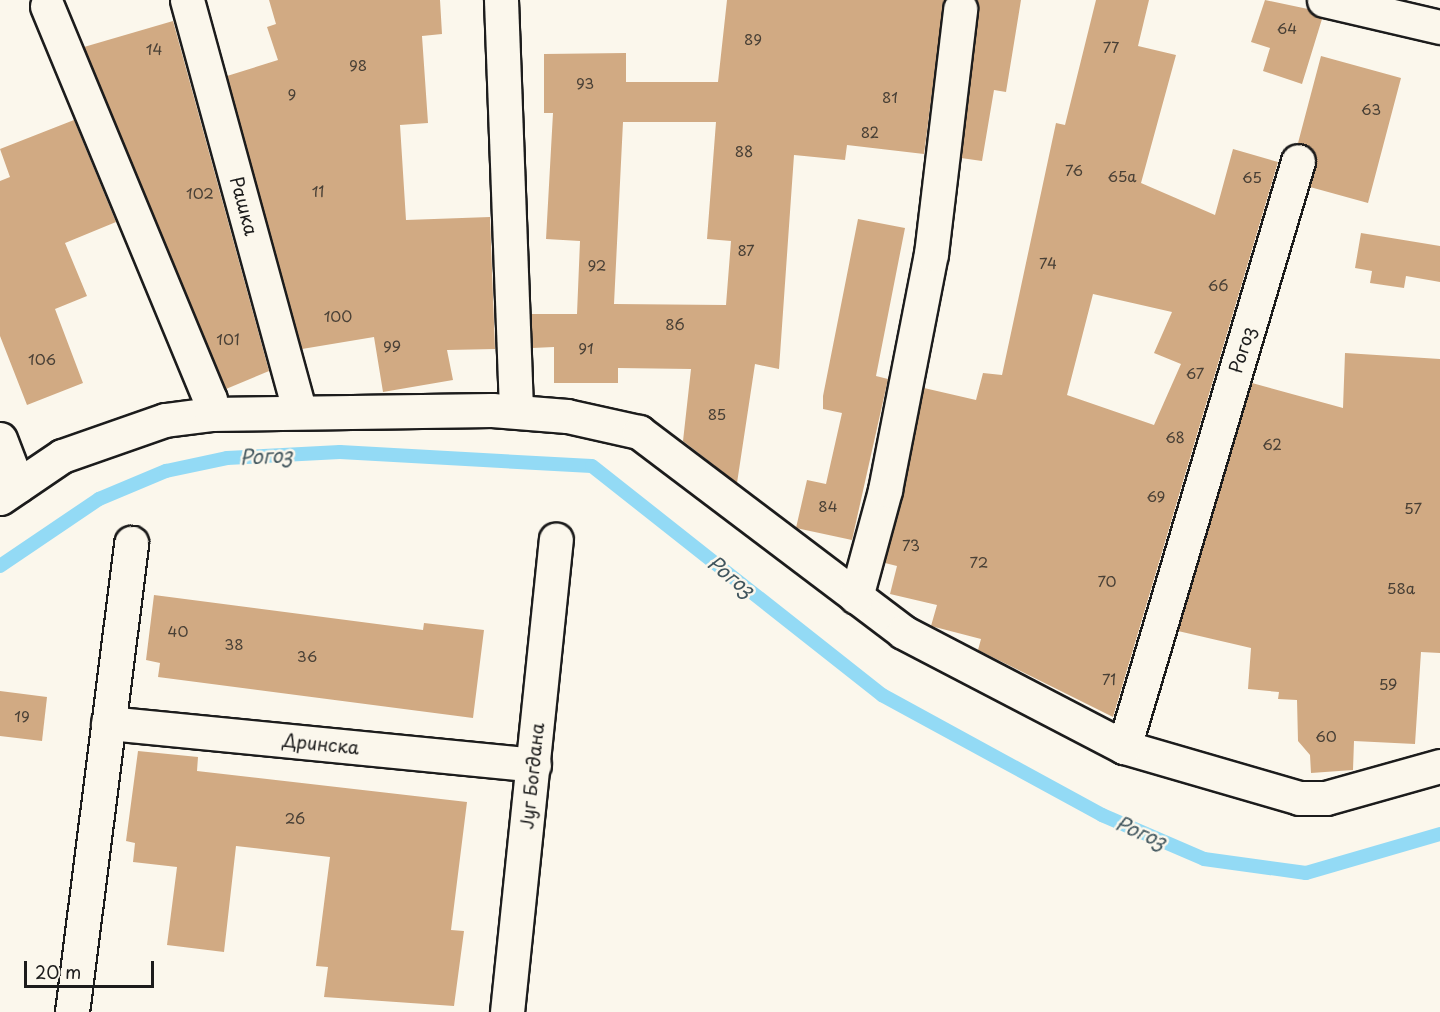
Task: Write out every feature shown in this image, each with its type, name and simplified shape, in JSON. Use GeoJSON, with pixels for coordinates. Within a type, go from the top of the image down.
{"type":"FeatureCollection","features":[{"type":"Feature","properties":{"kind":"street","name":"Рашка"},"geometry":{"type":"LineString","coordinates":[[187,0],[300,412]]}},
{"type":"Feature","properties":{"kind":"street"},"geometry":{"type":"LineString","coordinates":[[501,0],[516,410]]}},
{"type":"Feature","properties":{"kind":"street"},"geometry":{"type":"LineString","coordinates":[[1324,0],[1440,27]]}},
{"type":"Feature","properties":{"kind":"street"},"geometry":{"type":"LineString","coordinates":[[47,6],[210,399],[211,414]]}},
{"type":"Feature","properties":{"kind":"street"},"geometry":{"type":"LineString","coordinates":[[856,597],[885,490],[931,254],[960,9]]}},
{"type":"Feature","properties":{"kind":"street","name":"Рогоз"},"geometry":{"type":"LineString","coordinates":[[1124,747],[1298,161]]}},
{"type":"Feature","properties":{"kind":"street"},"geometry":{"type":"LineString","coordinates":[[0,440],[9,492],[62,456],[112,434],[211,414],[516,410],[639,432],[903,632],[1124,747],[1299,798],[1326,798],[1440,766]]}},
{"type":"Feature","properties":{"kind":"street","name":"Југ Богдана"},"geometry":{"type":"LineString","coordinates":[[507,1012],[556,540]]}},
{"type":"Feature","properties":{"kind":"street"},"geometry":{"type":"LineString","coordinates":[[72,1012],[131,543]]}},
{"type":"Feature","properties":{"kind":"street","name":"Дринска"},"geometry":{"type":"LineString","coordinates":[[108,723],[534,765]]}},
{"type":"Feature","properties":{"kind":"building"},"geometry":{"type":"Polygon","coordinates":[[[269,0],[440,0],[442,34],[422,36],[428,123],[400,125],[406,220],[490,217],[495,349],[447,350],[453,380],[383,392],[374,337],[302,349],[227,76],[278,60],[267,27],[276,24],[269,0]]]}},
{"type":"Feature","properties":{"kind":"building"},"geometry":{"type":"Polygon","coordinates":[[[727,0],[944,0],[924,154],[847,145],[845,160],[794,155],[779,369],[755,364],[737,483],[683,441],[691,369],[618,368],[618,383],[554,383],[554,347],[532,348],[531,314],[577,314],[580,241],[546,239],[553,113],[544,113],[544,54],[626,53],[626,82],[718,82],[727,0]],[[623,122],[614,304],[726,305],[731,241],[707,239],[716,122],[623,122]]]}},
{"type":"Feature","properties":{"kind":"building"},"geometry":{"type":"Polygon","coordinates":[[[976,0],[1021,0],[1006,92],[994,90],[982,161],[961,158],[976,0]]]}},
{"type":"Feature","properties":{"kind":"building"},"geometry":{"type":"Polygon","coordinates":[[[1096,0],[1149,0],[1138,46],[1176,55],[1141,183],[1215,215],[1233,149],[1278,162],[1113,717],[978,650],[981,639],[931,626],[937,605],[890,594],[897,566],[885,563],[924,388],[976,400],[983,373],[1002,375],[1056,123],[1065,125],[1096,0]],[[1093,294],[1067,395],[1154,425],[1181,364],[1154,353],[1172,312],[1093,294]]]}},
{"type":"Feature","properties":{"kind":"building"},"geometry":{"type":"Polygon","coordinates":[[[1265,0],[1308,9],[1322,19],[1302,84],[1263,71],[1270,48],[1251,42],[1265,0]]]}},
{"type":"Feature","properties":{"kind":"building"},"geometry":{"type":"Polygon","coordinates":[[[173,21],[269,371],[226,389],[84,47],[173,21]]]}},
{"type":"Feature","properties":{"kind":"building"},"geometry":{"type":"Polygon","coordinates":[[[1321,56],[1401,78],[1368,203],[1310,187],[1316,156],[1298,143],[1321,56]]]}},
{"type":"Feature","properties":{"kind":"building"},"geometry":{"type":"Polygon","coordinates":[[[74,120],[116,222],[65,243],[87,296],[55,309],[83,383],[27,405],[0,336],[0,181],[10,177],[0,149],[74,120]]]}},
{"type":"Feature","properties":{"kind":"building"},"geometry":{"type":"Polygon","coordinates":[[[858,219],[905,228],[876,376],[888,379],[852,540],[796,528],[807,480],[826,484],[842,413],[823,409],[823,396],[858,219]]]}},
{"type":"Feature","properties":{"kind":"building"},"geometry":{"type":"Polygon","coordinates":[[[1361,233],[1440,246],[1440,282],[1406,276],[1404,288],[1370,283],[1372,271],[1355,268],[1361,233]]]}},
{"type":"Feature","properties":{"kind":"building"},"geometry":{"type":"Polygon","coordinates":[[[1345,353],[1440,359],[1440,653],[1421,652],[1415,744],[1354,741],[1353,770],[1311,773],[1310,755],[1298,741],[1297,700],[1278,699],[1279,692],[1248,689],[1251,648],[1178,631],[1252,383],[1343,408],[1345,353]]]}},
{"type":"Feature","properties":{"kind":"building"},"geometry":{"type":"Polygon","coordinates":[[[154,595],[423,630],[424,623],[484,630],[473,718],[158,677],[160,663],[146,660],[154,595]]]}},
{"type":"Feature","properties":{"kind":"building"},"geometry":{"type":"Polygon","coordinates":[[[0,691],[47,697],[42,741],[0,736],[0,691]]]}},
{"type":"Feature","properties":{"kind":"building"},"geometry":{"type":"Polygon","coordinates":[[[138,751],[198,757],[197,771],[467,802],[451,930],[464,931],[454,1006],[324,997],[328,967],[316,966],[330,857],[236,846],[224,952],[167,945],[177,867],[133,862],[135,843],[126,841],[138,751]]]}},
{"type":"Feature","properties":{"kind":"waterway","name":"Рогоз"},"geometry":{"type":"LineString","coordinates":[[0,566],[99,499],[166,471],[227,458],[340,452],[592,466],[882,695],[1102,815],[1204,859],[1306,873],[1440,834]]}}]}
